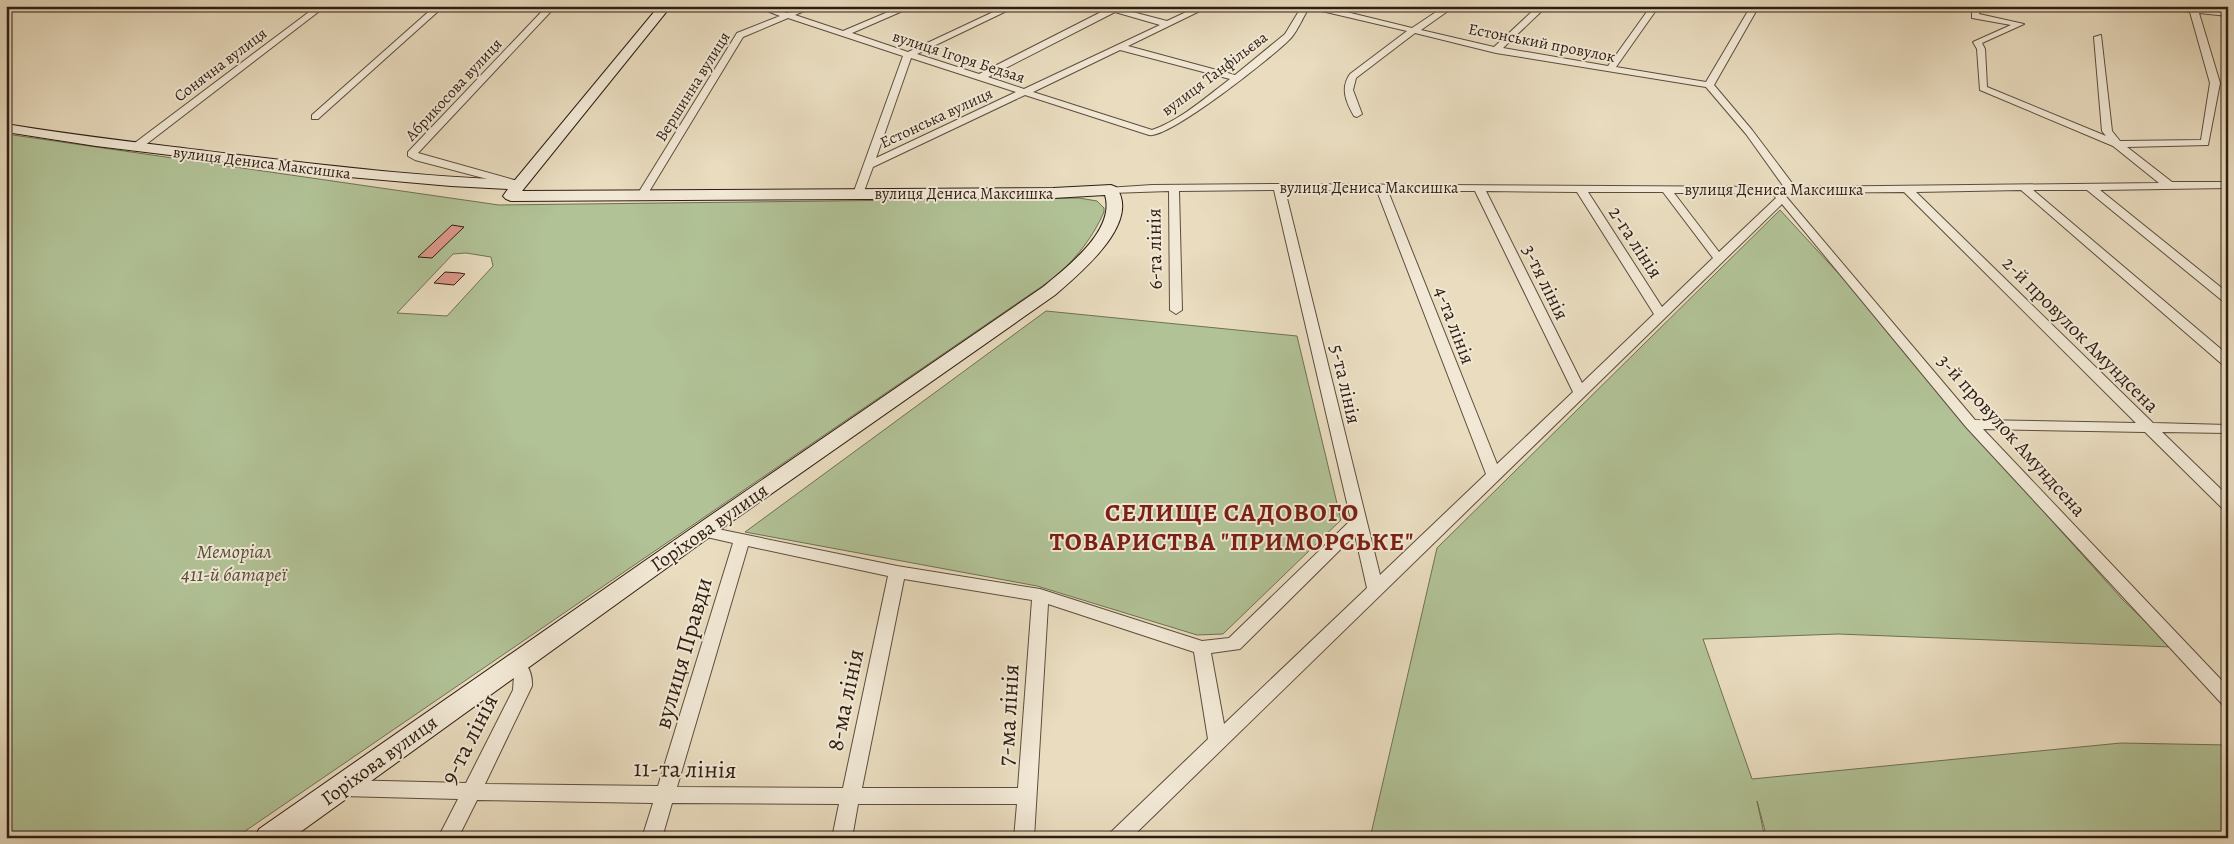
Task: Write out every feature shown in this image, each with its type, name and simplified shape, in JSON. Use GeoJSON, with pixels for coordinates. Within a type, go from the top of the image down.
{"type":"FeatureCollection","features":[{"type":"Feature","properties":{"kind":"street","name":"Сонячна вулиця"},"geometry":{"type":"LineString","coordinates":[[136,147],[322,6]]}},
{"type":"Feature","properties":{"kind":"street"},"geometry":{"type":"LineString","coordinates":[[315,117],[440,6]]}},
{"type":"Feature","properties":{"kind":"street","name":"Абрикосова вулиця"},"geometry":{"type":"LineString","coordinates":[[515,190],[412,154],[552,6]]}},
{"type":"Feature","properties":{"kind":"street"},"geometry":{"type":"LineString","coordinates":[[515,190],[664,6]]}},
{"type":"Feature","properties":{"kind":"street","name":"вулиця Ігоря Бедзая"},"geometry":{"type":"LineString","coordinates":[[758,6],[1152,133]]}},
{"type":"Feature","properties":{"kind":"street","name":"Вершинна вулиця"},"geometry":{"type":"LineString","coordinates":[[642,195],[740,35],[811,6]]}},
{"type":"Feature","properties":{"kind":"street"},"geometry":{"type":"LineString","coordinates":[[843,34],[910,6]]}},
{"type":"Feature","properties":{"kind":"street"},"geometry":{"type":"LineString","coordinates":[[858,194],[908,55],[1013,6]]}},
{"type":"Feature","properties":{"kind":"street"},"geometry":{"type":"LineString","coordinates":[[1104,6],[1117,8],[1167,24]]}},
{"type":"Feature","properties":{"kind":"street","name":"Естонська вулиця"},"geometry":{"type":"LineString","coordinates":[[870,164],[1206,6]]}},
{"type":"Feature","properties":{"kind":"street","name":"вулиця Танфільєва"},"geometry":{"type":"LineString","coordinates":[[1152,133],[1164,129],[1194,110],[1288,36],[1306,6]]}},
{"type":"Feature","properties":{"kind":"street","name":"Естонський провулок"},"geometry":{"type":"LineString","coordinates":[[1311,6],[1496,50],[1709,85]]}},
{"type":"Feature","properties":{"kind":"street"},"geometry":{"type":"LineString","coordinates":[[1357,114],[1348,90],[1349,81],[1367,64],[1451,6]]}},
{"type":"Feature","properties":{"kind":"street"},"geometry":{"type":"LineString","coordinates":[[1496,50],[1543,6]]}},
{"type":"Feature","properties":{"kind":"street"},"geometry":{"type":"LineString","coordinates":[[1610,70],[1655,6]]}},
{"type":"Feature","properties":{"kind":"street"},"geometry":{"type":"LineString","coordinates":[[1709,85],[1755,6]]}},
{"type":"Feature","properties":{"kind":"street"},"geometry":{"type":"LineString","coordinates":[[1976,6],[1975,16],[2020,24],[1977,42],[1981,49],[1983,88],[2117,144],[2205,143],[2215,83],[2194,11]]}},
{"type":"Feature","properties":{"kind":"street"},"geometry":{"type":"LineString","coordinates":[[2156,6],[2228,14]]}},
{"type":"Feature","properties":{"kind":"street"},"geometry":{"type":"LineString","coordinates":[[979,78],[1117,8]]}},
{"type":"Feature","properties":{"kind":"street"},"geometry":{"type":"LineString","coordinates":[[2098,37],[2107,131],[2117,144],[2170,186]]}},
{"type":"Feature","properties":{"kind":"street"},"geometry":{"type":"LineString","coordinates":[[1120,46],[1237,78]]}},
{"type":"Feature","properties":{"kind":"street","name":"3-й провулок Амундсена"},"geometry":{"type":"LineString","coordinates":[[1709,85],[1749,132],[1783,193],[1971,424],[2228,699]]}},
{"type":"Feature","properties":{"kind":"street","name":"вулиця Дениса Максишка"},"geometry":{"type":"LineString","coordinates":[[6,128],[136,147],[418,180],[515,190],[642,195],[1053,193],[1174,188],[1279,187],[1580,188],[1783,193],[1907,188],[2228,185]]}},
{"type":"Feature","properties":{"kind":"street"},"geometry":{"type":"LineString","coordinates":[[2089,186],[2228,299]]}},
{"type":"Feature","properties":{"kind":"street","name":"5-та лінія"},"geometry":{"type":"LineString","coordinates":[[1279,187],[1376,591]]}},
{"type":"Feature","properties":{"kind":"street","name":"4-та лінія"},"geometry":{"type":"LineString","coordinates":[[1381,187],[1494,476]]}},
{"type":"Feature","properties":{"kind":"street"},"geometry":{"type":"LineString","coordinates":[[2023,187],[2228,362]]}},
{"type":"Feature","properties":{"kind":"street","name":"6-та лінія"},"geometry":{"type":"LineString","coordinates":[[1174,188],[1176,310]]}},
{"type":"Feature","properties":{"kind":"street","name":"3-тя лінія"},"geometry":{"type":"LineString","coordinates":[[1479,188],[1580,393]]}},
{"type":"Feature","properties":{"kind":"street","name":"2-га лінія"},"geometry":{"type":"LineString","coordinates":[[1580,188],[1661,315]]}},
{"type":"Feature","properties":{"kind":"street","name":"2-й провулок Амундсена"},"geometry":{"type":"LineString","coordinates":[[1907,188],[2228,505]]}},
{"type":"Feature","properties":{"kind":"street","name":"Горіхова вулиця"},"geometry":{"type":"LineString","coordinates":[[269,838],[703,531],[1049,291],[1073,270],[1104,233],[1115,209],[1111,190]]}},
{"type":"Feature","properties":{"kind":"street"},"geometry":{"type":"LineString","coordinates":[[1667,190],[1719,259]]}},
{"type":"Feature","properties":{"kind":"street"},"geometry":{"type":"LineString","coordinates":[[1118,838],[1719,259],[1783,193]]}},
{"type":"Feature","properties":{"kind":"street"},"geometry":{"type":"LineString","coordinates":[[1971,424],[2228,429]]}},
{"type":"Feature","properties":{"kind":"street"},"geometry":{"type":"LineString","coordinates":[[703,531],[897,572],[1040,595],[1202,648],[1234,644],[1359,522]]}},
{"type":"Feature","properties":{"kind":"street","name":"вулиця Правди"},"geometry":{"type":"LineString","coordinates":[[652,838],[742,539]]}},
{"type":"Feature","properties":{"kind":"street","name":"8-ма лінія"},"geometry":{"type":"LineString","coordinates":[[842,838],[897,572]]}},
{"type":"Feature","properties":{"kind":"street","name":"7-ма лінія"},"geometry":{"type":"LineString","coordinates":[[1024,838],[1040,595]]}},
{"type":"Feature","properties":{"kind":"street"},"geometry":{"type":"LineString","coordinates":[[1202,648],[1218,742]]}},
{"type":"Feature","properties":{"kind":"street","name":"9-та лінія"},"geometry":{"type":"LineString","coordinates":[[448,838],[522,690],[524,675],[515,663]]}},
{"type":"Feature","properties":{"kind":"street","name":"11-та лінія"},"geometry":{"type":"LineString","coordinates":[[341,788],[470,792],[850,797],[1028,796]]}},
{"type":"Feature","properties":{"kind":"green space","name":"Меморіал 411-й батареї"},"geometry":{"type":"Polygon","coordinates":[[[6,134],[499,205],[1079,198],[1097,201],[1104,208],[1100,221],[1090,238],[1057,276],[235,838],[6,838],[6,134]],[[466,253],[453,254],[397,313],[447,316],[493,266],[491,257],[466,253]]]}},
{"type":"Feature","properties":{"kind":"green space"},"geometry":{"type":"Polygon","coordinates":[[[1780,210],[1911,352],[2035,502],[2122,599],[2172,647],[1838,634],[1703,639],[1752,779],[2121,743],[2228,745],[2228,838],[1767,838],[1757,801],[1765,838],[1370,838],[1437,548],[1780,210]]]}},
{"type":"Feature","properties":{"kind":"green space"},"geometry":{"type":"Polygon","coordinates":[[[1046,311],[1297,336],[1341,520],[1223,634],[1197,635],[1037,586],[745,532],[1046,311]]]}},
{"type":"Feature","properties":{"kind":"building"},"geometry":{"type":"Polygon","coordinates":[[[452,225],[464,227],[432,258],[418,257],[452,225]]]}},
{"type":"Feature","properties":{"kind":"building"},"geometry":{"type":"Polygon","coordinates":[[[445,272],[465,274],[454,285],[434,283],[445,272]]]}},
{"type":"Feature","properties":{"kind":"district","name":"СЕЛИЩЕ САДОВОГО ТОВАРИСТВА \"ПРИМОРСЬКЕ\""},"geometry":{"type":"Point","coordinates":[1232,526]}}]}
